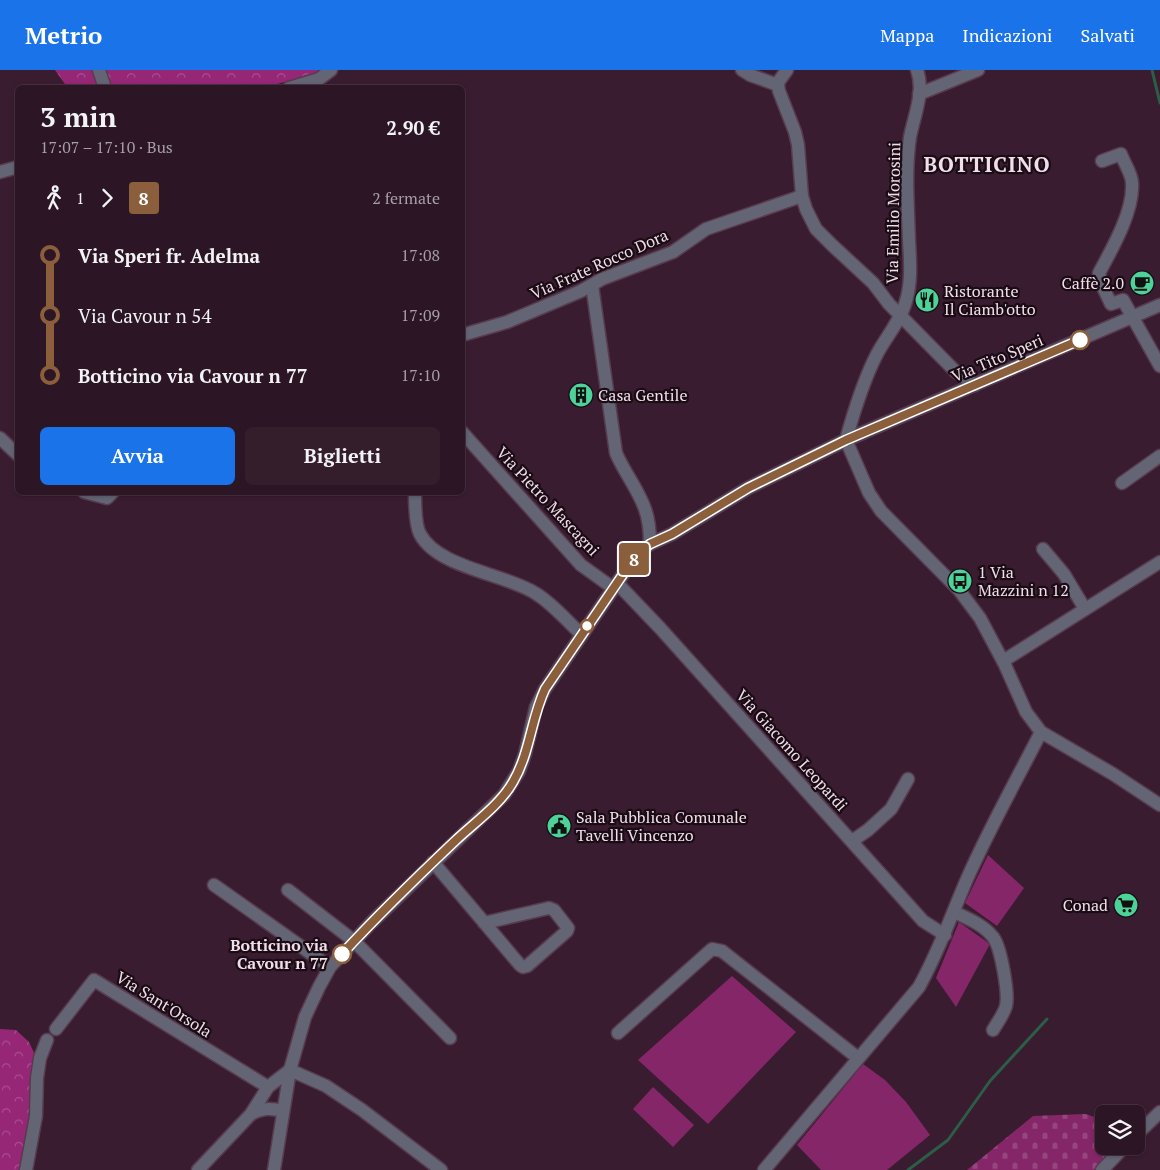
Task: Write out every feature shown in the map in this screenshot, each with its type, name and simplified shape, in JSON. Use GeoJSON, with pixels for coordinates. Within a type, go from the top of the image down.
{"type":"FeatureCollection","features":[{"type":"Feature","properties":{"kind":"street"},"geometry":{"type":"LineString","coordinates":[[99,70],[104,85]]}},
{"type":"Feature","properties":{"kind":"street"},"geometry":{"type":"LineString","coordinates":[[299,85],[319,79],[331,70]]}},
{"type":"Feature","properties":{"kind":"street"},"geometry":{"type":"LineString","coordinates":[[742,70],[750,75],[778,85]]}},
{"type":"Feature","properties":{"kind":"street"},"geometry":{"type":"LineString","coordinates":[[787,70],[778,81],[779,91],[798,145],[802,196],[806,209],[816,228],[873,283],[889,304],[955,371],[975,385]]}},
{"type":"Feature","properties":{"kind":"street","name":"Via Emilio Morosini"},"geometry":{"type":"LineString","coordinates":[[846,440],[856,404],[877,355],[906,301],[911,274],[908,195],[910,139],[919,94],[917,70]]}},
{"type":"Feature","properties":{"kind":"street"},"geometry":{"type":"LineString","coordinates":[[919,94],[978,70]]}},
{"type":"Feature","properties":{"kind":"street"},"geometry":{"type":"LineString","coordinates":[[1102,161],[1121,154],[1132,182],[1130,205],[1114,245],[1099,273],[1102,285],[1111,304],[1123,300],[1160,366]]}},
{"type":"Feature","properties":{"kind":"street"},"geometry":{"type":"LineString","coordinates":[[0,172],[15,168]]}},
{"type":"Feature","properties":{"kind":"street","name":"Via Frate Rocco Dora"},"geometry":{"type":"LineString","coordinates":[[465,334],[507,322],[602,279],[673,252],[706,228],[802,196]]}},
{"type":"Feature","properties":{"kind":"street"},"geometry":{"type":"LineString","coordinates":[[592,285],[616,453],[645,508],[650,544]]}},
{"type":"Feature","properties":{"kind":"street","name":"Via Tito Speri"},"geometry":{"type":"LineString","coordinates":[[274,1170],[290,1070],[306,1017],[330,967],[433,862],[504,795],[513,783],[526,754],[536,707],[545,689],[634,559],[650,544],[672,534],[748,488],[846,440],[1160,305]]}},
{"type":"Feature","properties":{"kind":"street","name":"Via Pietro Mascagni"},"geometry":{"type":"LineString","coordinates":[[465,436],[581,565],[615,585]]}},
{"type":"Feature","properties":{"kind":"street"},"geometry":{"type":"LineString","coordinates":[[0,438],[15,452]]}},
{"type":"Feature","properties":{"kind":"street"},"geometry":{"type":"LineString","coordinates":[[846,440],[869,493],[881,511],[959,590],[980,618],[1003,661],[1026,712],[1041,732],[1113,774],[1160,805]]}},
{"type":"Feature","properties":{"kind":"street"},"geometry":{"type":"LineString","coordinates":[[1122,483],[1160,456]]}},
{"type":"Feature","properties":{"kind":"street"},"geometry":{"type":"LineString","coordinates":[[96,495],[107,498],[110,495]]}},
{"type":"Feature","properties":{"kind":"street"},"geometry":{"type":"LineString","coordinates":[[415,495],[419,534],[434,551],[452,561],[499,577],[536,593],[581,634]]}},
{"type":"Feature","properties":{"kind":"street"},"geometry":{"type":"LineString","coordinates":[[1043,548],[1064,574],[1085,609]]}},
{"type":"Feature","properties":{"kind":"street"},"geometry":{"type":"LineString","coordinates":[[1003,661],[1160,562]]}},
{"type":"Feature","properties":{"kind":"street","name":"Via Giacomo Leopardi"},"geometry":{"type":"LineString","coordinates":[[615,585],[667,635],[923,921],[945,935]]}},
{"type":"Feature","properties":{"kind":"street"},"geometry":{"type":"LineString","coordinates":[[764,1170],[919,987],[934,961],[984,843],[1041,732]]}},
{"type":"Feature","properties":{"kind":"street"},"geometry":{"type":"LineString","coordinates":[[852,841],[868,830],[890,809],[908,779]]}},
{"type":"Feature","properties":{"kind":"street"},"geometry":{"type":"LineString","coordinates":[[433,862],[484,923],[523,967],[527,966],[568,928],[554,910],[549,908],[484,923]]}},
{"type":"Feature","properties":{"kind":"street"},"geometry":{"type":"LineString","coordinates":[[214,885],[330,967]]}},
{"type":"Feature","properties":{"kind":"street"},"geometry":{"type":"LineString","coordinates":[[288,890],[354,941],[450,1038]]}},
{"type":"Feature","properties":{"kind":"street"},"geometry":{"type":"LineString","coordinates":[[954,912],[978,924],[994,937],[1002,961],[1007,992],[1006,1006],[994,1030]]}},
{"type":"Feature","properties":{"kind":"street"},"geometry":{"type":"LineString","coordinates":[[618,1033],[712,948],[722,951],[858,1058]]}},
{"type":"Feature","properties":{"kind":"street","name":"Via Sant'Orsola"},"geometry":{"type":"LineString","coordinates":[[56,1029],[94,980],[268,1087]]}},
{"type":"Feature","properties":{"kind":"street"},"geometry":{"type":"LineString","coordinates":[[26,1170],[36,1116],[37,1078],[40,1058],[47,1040]]}},
{"type":"Feature","properties":{"kind":"street"},"geometry":{"type":"LineString","coordinates":[[198,1170],[251,1114],[268,1087],[290,1070],[333,1091],[441,1170]]}},
{"type":"Feature","properties":{"kind":"street"},"geometry":{"type":"LineString","coordinates":[[251,1114],[262,1108],[283,1111]]}},
{"type":"Feature","properties":{"kind":"street"},"geometry":{"type":"LineString","coordinates":[[1145,1126],[1160,1112]]}},
{"type":"Feature","properties":{"kind":"street"},"geometry":{"type":"LineString","coordinates":[[1102,1170],[1116,1155]]}},
{"type":"Feature","properties":{"kind":"green space"},"geometry":{"type":"Polygon","coordinates":[[[55,70],[322,70],[317,74],[273,85],[66,85],[55,70]]]}},
{"type":"Feature","properties":{"kind":"green space"},"geometry":{"type":"Polygon","coordinates":[[[988,855],[1024,888],[997,926],[965,903],[988,855]]]}},
{"type":"Feature","properties":{"kind":"green space"},"geometry":{"type":"Polygon","coordinates":[[[959,922],[990,944],[956,1007],[936,978],[959,922]]]}},
{"type":"Feature","properties":{"kind":"green space"},"geometry":{"type":"Polygon","coordinates":[[[732,976],[796,1032],[708,1124],[638,1060],[732,976]]]}},
{"type":"Feature","properties":{"kind":"green space"},"geometry":{"type":"Polygon","coordinates":[[[0,1029],[16,1030],[29,1042],[36,1057],[31,1117],[20,1170],[0,1170],[0,1029]]]}},
{"type":"Feature","properties":{"kind":"green space"},"geometry":{"type":"Polygon","coordinates":[[[863,1064],[885,1080],[906,1102],[930,1135],[887,1170],[821,1170],[797,1145],[863,1064]]]}},
{"type":"Feature","properties":{"kind":"green space"},"geometry":{"type":"Polygon","coordinates":[[[653,1087],[694,1125],[673,1147],[633,1109],[653,1087]]]}},
{"type":"Feature","properties":{"kind":"green space"},"geometry":{"type":"Polygon","coordinates":[[[1085,1114],[1095,1118],[1095,1155],[1108,1155],[1094,1170],[967,1170],[1033,1116],[1085,1114]]]}},
{"type":"Feature","properties":{"kind":"waterway"},"geometry":{"type":"LineString","coordinates":[[1152,70],[1160,103]]}},
{"type":"Feature","properties":{"kind":"waterway"},"geometry":{"type":"LineString","coordinates":[[908,1170],[948,1140],[990,1081],[1047,1019]]}},
{"type":"Feature","properties":{"kind":"bus line","name":"8"},"geometry":{"type":"LineString","coordinates":[[342,954],[371,923],[504,795],[513,783],[526,754],[536,707],[545,689],[623,573],[640,552],[650,544],[672,534],[748,488],[846,440],[1080,340]]}},
{"type":"Feature","properties":{"kind":"place","name":"Caffè 2.0"},"geometry":{"type":"Point","coordinates":[1142,283]}},
{"type":"Feature","properties":{"kind":"place","name":"Ristorante Il Ciamb'otto"},"geometry":{"type":"Point","coordinates":[927,300]}},
{"type":"Feature","properties":{"kind":"place","name":"Casa Gentile"},"geometry":{"type":"Point","coordinates":[581,395]}},
{"type":"Feature","properties":{"kind":"place","name":"1 Via Mazzini n 12"},"geometry":{"type":"Point","coordinates":[960,581]}},
{"type":"Feature","properties":{"kind":"place","name":"Sala Pubblica Comunale Tavelli Vincenzo"},"geometry":{"type":"Point","coordinates":[559,826]}},
{"type":"Feature","properties":{"kind":"place","name":"Conad"},"geometry":{"type":"Point","coordinates":[1126,905]}},
{"type":"Feature","properties":{"kind":"place","name":"Botticino via Cavour n 77"},"geometry":{"type":"Point","coordinates":[342,954]}},
{"type":"Feature","properties":{"kind":"district","name":"BOTTICINO"},"geometry":{"type":"Point","coordinates":[987,165]}}]}
